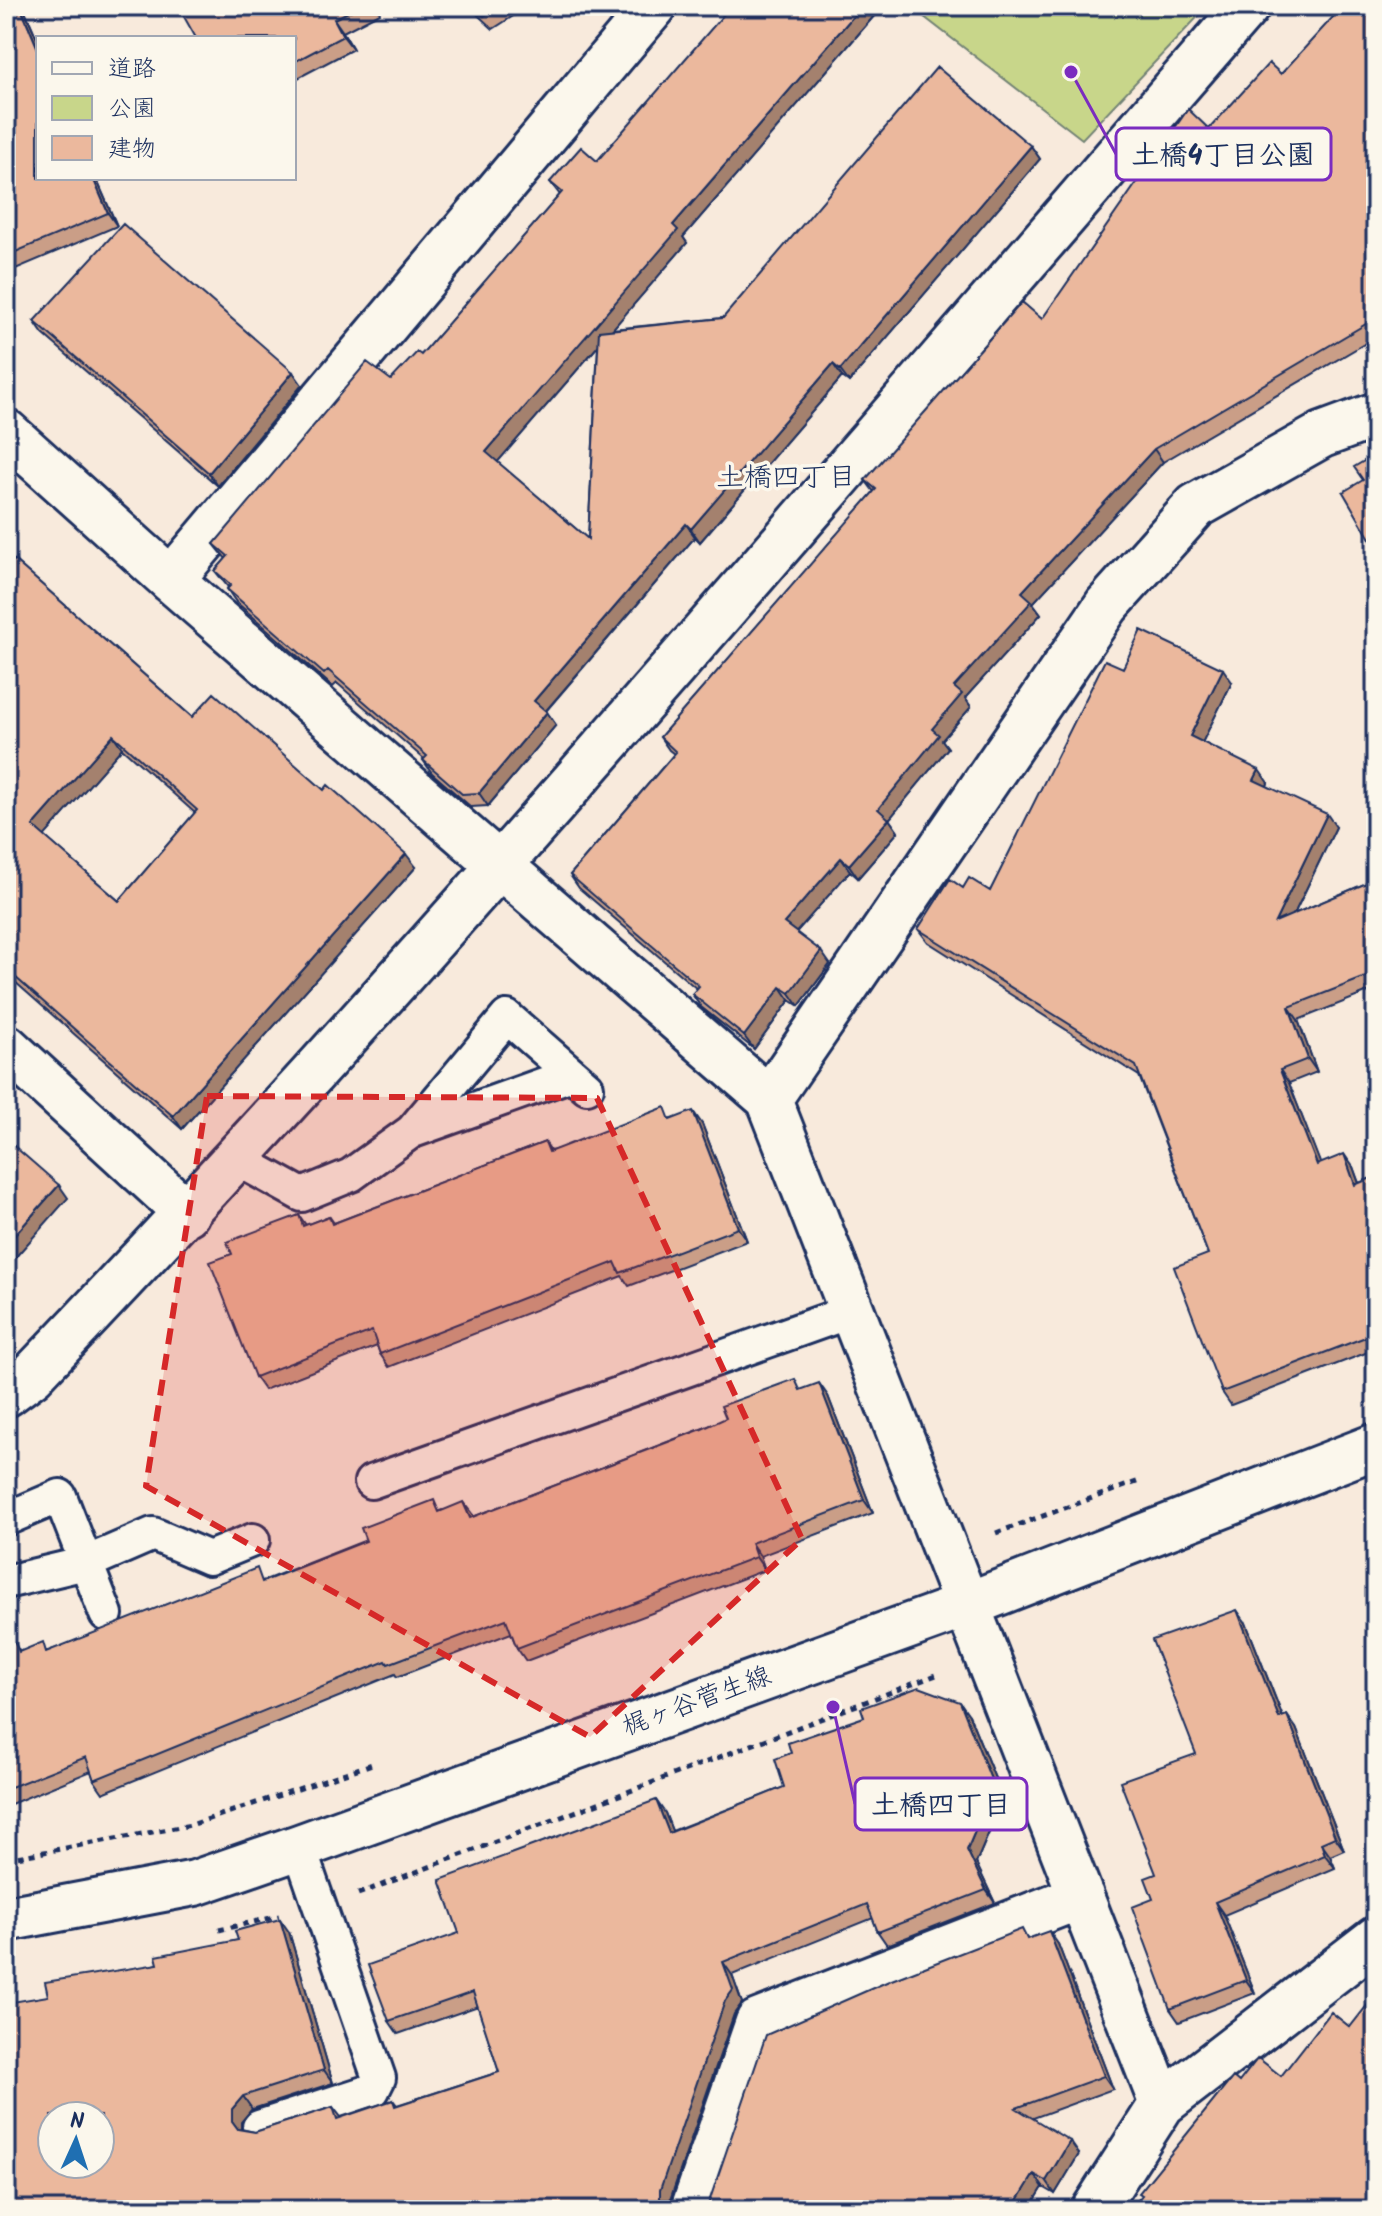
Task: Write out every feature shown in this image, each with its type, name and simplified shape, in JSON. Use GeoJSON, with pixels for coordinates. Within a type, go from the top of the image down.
{"type":"FeatureCollection","features":[{"type":"Feature","properties":{"kind":"street"},"geometry":{"type":"LineString","coordinates":[[171,580],[654,6]]}},
{"type":"Feature","properties":{"kind":"street"},"geometry":{"type":"LineString","coordinates":[[6,1394],[32,1375],[187,1213],[497,865],[1247,6]]}},
{"type":"Feature","properties":{"kind":"street"},"geometry":{"type":"LineString","coordinates":[[769,1099],[1107,605],[1196,506],[1322,435],[1376,415]]}},
{"type":"Feature","properties":{"kind":"street"},"geometry":{"type":"LineString","coordinates":[[6,432],[497,865],[769,1099],[1162,2104]]}},
{"type":"Feature","properties":{"kind":"street"},"geometry":{"type":"LineString","coordinates":[[6,1047],[187,1213]]}},
{"type":"Feature","properties":{"kind":"street","name":"梶ヶ谷菅生線"},"geometry":{"type":"LineString","coordinates":[[6,1919],[195,1883],[967,1605],[1376,1446]]}},
{"type":"Feature","properties":{"kind":"street"},"geometry":{"type":"LineString","coordinates":[[693,2210],[758,2022],[1081,1896]]}},
{"type":"Feature","properties":{"kind":"street"},"geometry":{"type":"LineString","coordinates":[[1094,2210],[1162,2104],[1376,1939]]}},
{"type":"Feature","properties":{"kind":"lane"},"geometry":{"type":"LineString","coordinates":[[235,1158],[302,1195],[351,1175],[412,1131],[507,1017],[580,1081],[412,1131]]}},
{"type":"Feature","properties":{"kind":"lane"},"geometry":{"type":"LineString","coordinates":[[371,1482],[852,1311]]}},
{"type":"Feature","properties":{"kind":"lane"},"geometry":{"type":"LineString","coordinates":[[6,1519],[60,1496],[106,1614]]}},
{"type":"Feature","properties":{"kind":"lane"},"geometry":{"type":"LineString","coordinates":[[6,1582],[86,1563],[153,1534],[209,1558],[253,1540]]}},
{"type":"Feature","properties":{"kind":"lane"},"geometry":{"type":"LineString","coordinates":[[259,2127],[373,2090],[379,2078],[299,1847]]}},
{"type":"Feature","properties":{"kind":"path"},"geometry":{"type":"LineString","coordinates":[[216,1931],[321,1907],[939,1674]]}},
{"type":"Feature","properties":{"kind":"path"},"geometry":{"type":"LineString","coordinates":[[6,1859],[191,1825],[384,1760]]}},
{"type":"Feature","properties":{"kind":"highlighted area"},"geometry":{"type":"Polygon","coordinates":[[[207,1096],[597,1098],[802,1539],[590,1737],[146,1486],[207,1096]]]}},
{"type":"Feature","properties":{"kind":"green space"},"geometry":{"type":"Polygon","coordinates":[[[910,6],[1208,6],[1082,139],[910,6]]]}},
{"type":"Feature","properties":{"kind":"building"},"geometry":{"type":"Polygon","coordinates":[[[6,6],[20,6],[36,44],[36,180],[94,180],[108,213],[6,256],[6,6]]]}},
{"type":"Feature","properties":{"kind":"building"},"geometry":{"type":"Polygon","coordinates":[[[178,6],[360,6],[334,19],[343,36],[296,61],[296,36],[195,36],[178,6]]]}},
{"type":"Feature","properties":{"kind":"building"},"geometry":{"type":"Polygon","coordinates":[[[473,6],[500,6],[484,16],[473,6]]]}},
{"type":"Feature","properties":{"kind":"building"},"geometry":{"type":"Polygon","coordinates":[[[731,6],[862,6],[673,225],[678,230],[486,452],[588,539],[599,331],[723,318],[937,67],[1031,146],[840,370],[833,364],[691,529],[686,524],[534,701],[547,712],[479,793],[462,794],[423,760],[427,756],[328,670],[324,674],[227,589],[231,585],[215,571],[228,556],[214,544],[367,362],[391,380],[417,352],[421,355],[562,192],[550,182],[581,147],[597,161],[731,6]]]}},
{"type":"Feature","properties":{"kind":"building"},"geometry":{"type":"Polygon","coordinates":[[[1343,6],[1376,6],[1376,318],[1154,449],[1022,592],[1032,601],[954,687],[962,694],[932,729],[939,735],[878,809],[889,819],[849,865],[841,858],[784,923],[821,951],[790,993],[781,987],[744,1036],[692,994],[699,986],[570,875],[676,752],[660,737],[876,489],[865,480],[1022,302],[1042,319],[1188,109],[1209,129],[1269,63],[1281,74],[1343,6]]]}},
{"type":"Feature","properties":{"kind":"building"},"geometry":{"type":"Polygon","coordinates":[[[123,224],[293,372],[209,473],[34,321],[123,224]]]}},
{"type":"Feature","properties":{"kind":"building"},"geometry":{"type":"Polygon","coordinates":[[[1376,454],[1376,549],[1343,492],[1363,480],[1354,467],[1376,454]]]}},
{"type":"Feature","properties":{"kind":"building"},"geometry":{"type":"Polygon","coordinates":[[[6,553],[192,717],[214,693],[324,790],[328,785],[406,854],[173,1116],[6,969],[6,553]],[[113,735],[33,826],[119,901],[197,810],[113,735]]]}},
{"type":"Feature","properties":{"kind":"building"},"geometry":{"type":"Polygon","coordinates":[[[1141,630],[1223,669],[1190,736],[1259,770],[1254,780],[1327,814],[1275,922],[1376,879],[1376,973],[1289,1007],[1308,1059],[1280,1070],[1317,1165],[1344,1154],[1355,1185],[1376,1176],[1376,1333],[1222,1392],[1174,1267],[1208,1254],[1136,1066],[918,929],[950,879],[963,888],[969,878],[990,891],[1105,660],[1123,668],[1141,630]]]}},
{"type":"Feature","properties":{"kind":"building"},"geometry":{"type":"Polygon","coordinates":[[[665,1107],[670,1120],[693,1111],[738,1228],[620,1273],[615,1262],[380,1354],[372,1331],[255,1377],[210,1262],[232,1254],[227,1242],[299,1215],[303,1226],[329,1216],[332,1224],[545,1142],[549,1152],[665,1107]]]}},
{"type":"Feature","properties":{"kind":"building"},"geometry":{"type":"Polygon","coordinates":[[[6,1139],[59,1185],[6,1245],[6,1139]]]}},
{"type":"Feature","properties":{"kind":"building"},"geometry":{"type":"Polygon","coordinates":[[[795,1379],[800,1390],[819,1383],[864,1500],[751,1543],[756,1557],[517,1648],[506,1619],[388,1664],[386,1661],[94,1780],[86,1757],[6,1789],[6,1643],[14,1640],[19,1652],[43,1642],[46,1652],[257,1568],[262,1582],[366,1541],[361,1528],[434,1500],[439,1512],[463,1502],[470,1518],[702,1429],[726,1418],[721,1406],[795,1379]]]}},
{"type":"Feature","properties":{"kind":"building"},"geometry":{"type":"Polygon","coordinates":[[[1237,1610],[1279,1718],[1287,1715],[1335,1837],[1321,1843],[1325,1855],[1215,1902],[1246,1980],[1170,2009],[1132,1907],[1153,1899],[1145,1878],[1156,1874],[1120,1781],[1196,1754],[1152,1640],[1237,1610]]]}},
{"type":"Feature","properties":{"kind":"building"},"geometry":{"type":"Polygon","coordinates":[[[919,1687],[960,1702],[1002,1807],[981,1817],[967,1850],[986,1890],[878,1932],[867,1904],[723,1962],[733,1990],[725,2001],[660,2190],[664,2210],[6,2210],[6,2003],[48,1996],[45,1982],[158,1964],[156,1956],[238,1940],[235,1931],[280,1919],[324,2070],[243,2096],[232,2109],[232,2121],[238,2129],[255,2132],[333,2107],[337,2119],[393,2100],[395,2106],[499,2072],[473,1992],[389,2021],[368,1965],[459,1933],[440,1880],[656,1800],[669,1833],[784,1787],[775,1759],[791,1753],[788,1743],[864,1717],[861,1708],[919,1687]]]}},
{"type":"Feature","properties":{"kind":"building"},"geometry":{"type":"Polygon","coordinates":[[[1022,1929],[1027,1939],[1049,1931],[1104,2076],[1016,2108],[1070,2141],[1046,2181],[1034,2174],[1012,2210],[704,2210],[766,2035],[889,1981],[1022,1929]]]}},
{"type":"Feature","properties":{"kind":"building"},"geometry":{"type":"Polygon","coordinates":[[[1376,1994],[1376,2210],[1130,2210],[1142,2195],[1139,2193],[1233,2077],[1239,2082],[1258,2058],[1281,2076],[1331,2012],[1350,2027],[1376,1994]]]}},
{"type":"Feature","properties":{"kind":"place","name":"土橋4丁目公園"},"geometry":{"type":"Point","coordinates":[1071,72]}},
{"type":"Feature","properties":{"kind":"place","name":"土橋四丁目"},"geometry":{"type":"Point","coordinates":[833,1707]}},
{"type":"Feature","properties":{"kind":"district","name":"土橋四丁目"},"geometry":{"type":"Point","coordinates":[786,478]}}]}
